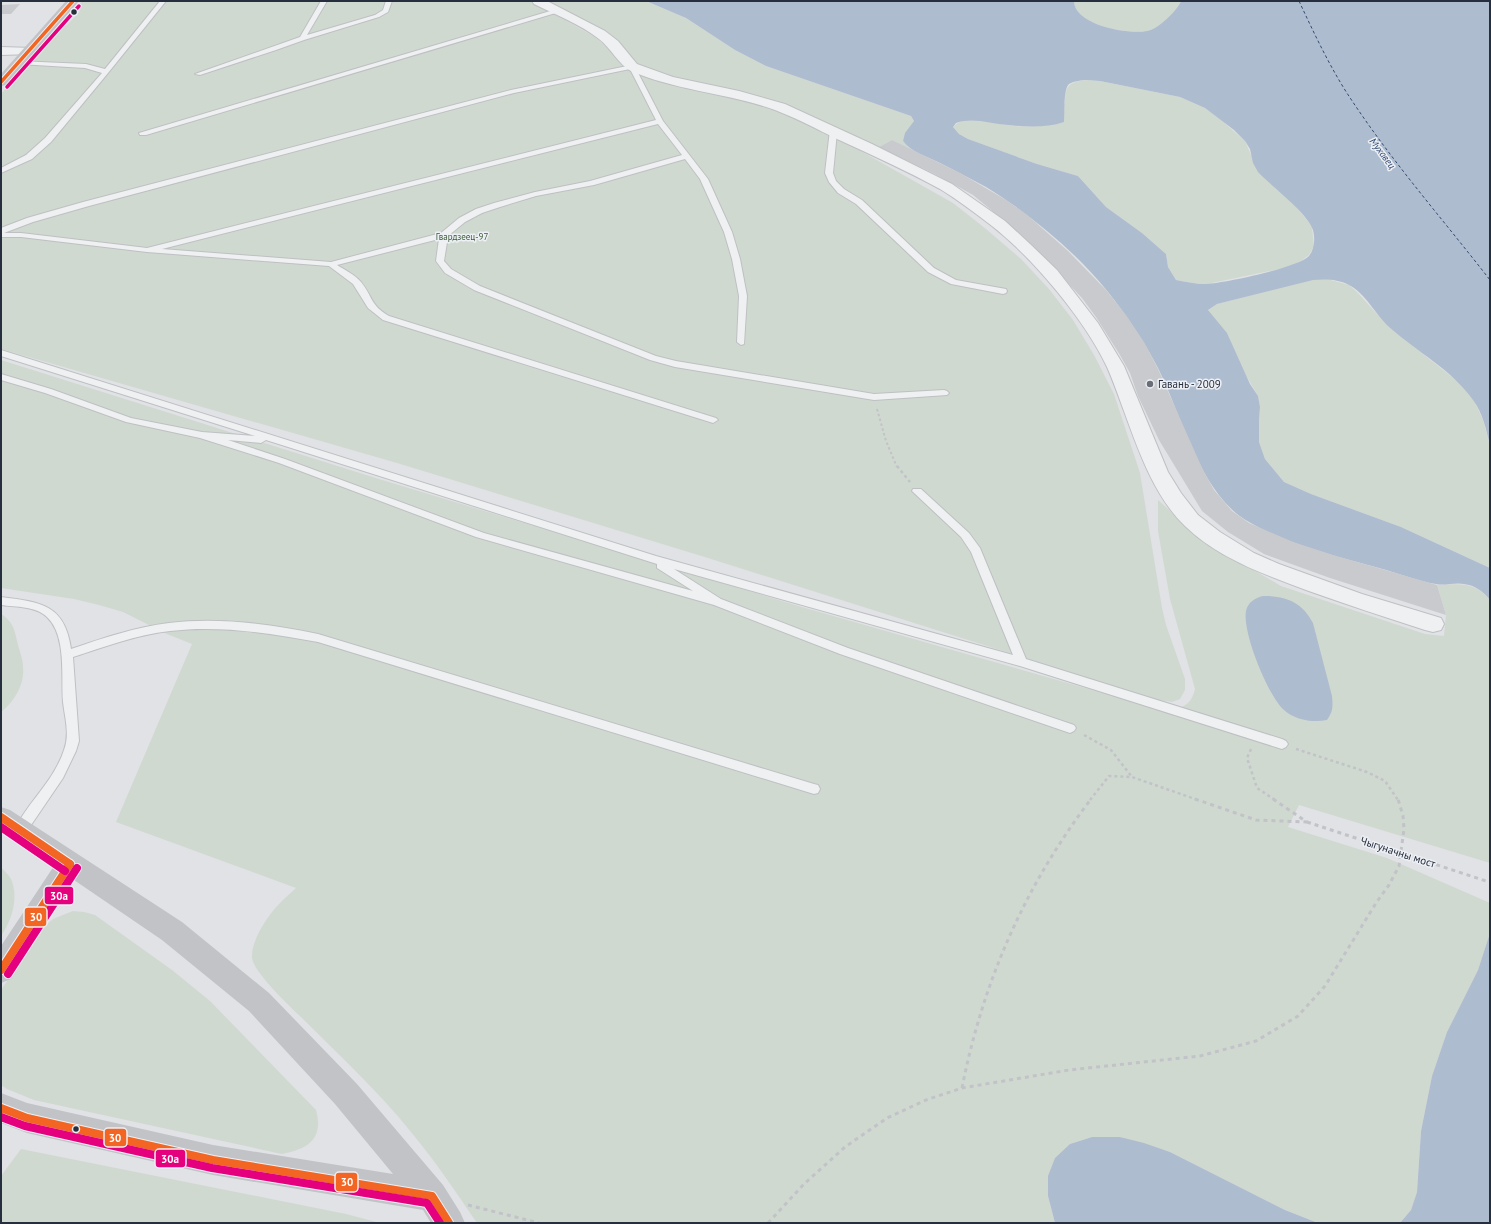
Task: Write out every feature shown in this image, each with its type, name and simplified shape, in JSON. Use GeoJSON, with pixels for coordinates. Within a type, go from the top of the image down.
{"type":"FeatureCollection","features":[{"type":"Feature","properties":{"kind":"street"},"geometry":{"type":"LineString","coordinates":[[1,82],[73,1]]}},
{"type":"Feature","properties":{"kind":"street"},"geometry":{"type":"LineString","coordinates":[[538,1],[601,34],[613,44],[632,67],[670,80],[759,100],[780,108],[909,167],[947,187],[999,224],[1051,274],[1096,334],[1115,366],[1158,472],[1173,497],[1191,520],[1213,537],[1247,558],[1271,569],[1354,599],[1433,624]]}},
{"type":"Feature","properties":{"kind":"street"},"geometry":{"type":"LineString","coordinates":[[1,51],[28,51]]}},
{"type":"Feature","properties":{"kind":"street"},"geometry":{"type":"LineString","coordinates":[[11,824],[172,931],[259,1002],[346,1094],[432,1196],[449,1223]]}},
{"type":"Feature","properties":{"kind":"street"},"geometry":{"type":"LineString","coordinates":[[1,970],[70,864]]}},
{"type":"Feature","properties":{"kind":"street"},"geometry":{"type":"LineString","coordinates":[[1,1108],[27,1118],[213,1160],[432,1196]]}},
{"type":"Feature","properties":{"kind":"lane"},"geometry":{"type":"LineString","coordinates":[[1,171],[29,157],[40,149],[106,72],[163,1]]}},
{"type":"Feature","properties":{"kind":"lane"},"geometry":{"type":"LineString","coordinates":[[302,38],[324,1]]}},
{"type":"Feature","properties":{"kind":"lane"},"geometry":{"type":"LineString","coordinates":[[198,74],[274,49],[302,38],[377,16],[386,11],[389,1]]}},
{"type":"Feature","properties":{"kind":"lane"},"geometry":{"type":"LineString","coordinates":[[143,133],[556,11]]}},
{"type":"Feature","properties":{"kind":"lane"},"geometry":{"type":"LineString","coordinates":[[19,62],[86,66],[106,72]]}},
{"type":"Feature","properties":{"kind":"lane"},"geometry":{"type":"LineString","coordinates":[[1,231],[30,220],[86,204],[506,93],[632,67],[660,121],[704,179],[728,232],[736,259],[743,296],[741,342]]}},
{"type":"Feature","properties":{"kind":"lane"},"geometry":{"type":"LineString","coordinates":[[147,250],[660,121]]}},
{"type":"Feature","properties":{"kind":"lane"},"geometry":{"type":"LineString","coordinates":[[833,132],[829,173],[833,182],[841,191],[859,202],[931,270],[954,282],[1003,291]]}},
{"type":"Feature","properties":{"kind":"lane"},"geometry":{"type":"LineString","coordinates":[[1,234],[147,250],[331,264],[444,235],[462,220],[479,211],[496,205],[535,194],[591,183],[686,156]]}},
{"type":"Feature","properties":{"kind":"lane"},"geometry":{"type":"LineString","coordinates":[[444,235],[440,261],[448,271],[460,279],[494,295],[653,358],[701,369],[874,397],[944,393]]}},
{"type":"Feature","properties":{"kind":"lane"},"geometry":{"type":"LineString","coordinates":[[331,264],[359,285],[369,306],[375,312],[386,318],[713,420]]}},
{"type":"Feature","properties":{"kind":"lane"},"geometry":{"type":"LineString","coordinates":[[1,353],[652,559],[1021,662],[1282,744]]}},
{"type":"Feature","properties":{"kind":"lane"},"geometry":{"type":"LineString","coordinates":[[1,377],[48,391],[129,420],[202,435],[282,461],[480,535],[717,602],[844,651],[1070,728]]}},
{"type":"Feature","properties":{"kind":"lane"},"geometry":{"type":"LineString","coordinates":[[202,435],[281,442]]}},
{"type":"Feature","properties":{"kind":"lane"},"geometry":{"type":"LineString","coordinates":[[917,491],[965,536],[976,551],[1021,662]]}},
{"type":"Feature","properties":{"kind":"lane"},"geometry":{"type":"LineString","coordinates":[[652,559],[717,602]]}},
{"type":"Feature","properties":{"kind":"lane"},"geometry":{"type":"LineString","coordinates":[[1,601],[30,605],[50,613],[57,621],[62,632],[66,655],[73,741],[64,765],[11,824]]}},
{"type":"Feature","properties":{"kind":"lane"},"geometry":{"type":"LineString","coordinates":[[66,655],[121,638],[169,627],[220,624],[269,628],[318,638],[814,789]]}},
{"type":"Feature","properties":{"kind":"path"},"geometry":{"type":"LineString","coordinates":[[874,397],[886,441],[897,467],[917,491]]}},
{"type":"Feature","properties":{"kind":"path"},"geometry":{"type":"LineString","coordinates":[[1070,728],[1111,750],[1132,777]]}},
{"type":"Feature","properties":{"kind":"path"},"geometry":{"type":"LineString","coordinates":[[768,1223],[804,1184],[845,1147],[887,1118],[926,1100],[962,1088],[1069,1070],[1200,1056],[1256,1042],[1298,1016],[1325,986],[1376,903],[1389,885],[1399,866],[1404,829],[1403,816],[1397,797],[1385,781],[1367,772],[1282,744],[1252,748],[1247,758],[1257,788],[1307,822]]}},
{"type":"Feature","properties":{"kind":"path"},"geometry":{"type":"LineString","coordinates":[[962,1088],[974,1030],[993,974],[1022,909],[1055,850],[1081,812],[1109,776],[1132,777],[1256,820],[1307,822]]}},
{"type":"Feature","properties":{"kind":"path","name":"Чыгуначны мост"},"geometry":{"type":"LineString","coordinates":[[1307,822],[1490,882]]}},
{"type":"Feature","properties":{"kind":"path"},"geometry":{"type":"LineString","coordinates":[[432,1196],[539,1223]]}},
{"type":"Feature","properties":{"kind":"green space","name":"Гвардзеец-97"},"geometry":{"type":"Polygon","coordinates":[[[82,1],[531,1],[595,37],[627,66],[770,106],[850,145],[953,203],[1021,259],[1049,289],[1073,320],[1094,355],[1114,394],[1140,473],[1162,608],[1166,625],[1185,679],[1185,690],[1180,699],[1172,702],[1158,700],[708,558],[397,463],[1,349],[1,174],[35,155],[51,142],[145,27],[46,138],[28,155],[1,168],[1,94],[55,31],[67,25],[80,11],[78,6],[82,1]]]}},
{"type":"Feature","properties":{"kind":"green space"},"geometry":{"type":"Polygon","coordinates":[[[544,1],[646,1],[686,18],[735,50],[766,66],[911,116],[914,121],[903,141],[916,152],[892,140],[879,147],[798,114],[672,79],[637,65],[629,57],[544,1]]]}},
{"type":"Feature","properties":{"kind":"green space"},"geometry":{"type":"Polygon","coordinates":[[[1074,1],[1181,1],[1167,19],[1151,30],[1139,32],[1116,30],[1092,22],[1076,9],[1074,1]]]}},
{"type":"Feature","properties":{"kind":"green space"},"geometry":{"type":"Polygon","coordinates":[[[1087,80],[1100,81],[1180,97],[1205,108],[1220,119],[1245,141],[1251,155],[1308,221],[1312,228],[1314,246],[1309,255],[1289,267],[1207,284],[1176,280],[1168,267],[1166,254],[1142,233],[1106,207],[1078,176],[1037,164],[968,139],[959,134],[953,127],[964,120],[979,120],[1015,126],[1042,126],[1065,103],[1067,88],[1073,83],[1087,80]]]}},
{"type":"Feature","properties":{"kind":"green space"},"geometry":{"type":"Polygon","coordinates":[[[1313,279],[1327,279],[1349,285],[1388,326],[1462,385],[1475,402],[1483,420],[1490,445],[1490,568],[1401,527],[1311,494],[1284,482],[1265,459],[1259,442],[1260,407],[1258,396],[1208,310],[1217,304],[1313,279]]]}},
{"type":"Feature","properties":{"kind":"green space"},"geometry":{"type":"Polygon","coordinates":[[[1,360],[379,479],[802,607],[1145,705],[1161,708],[1182,707],[1192,698],[1195,689],[1170,599],[1158,531],[1158,500],[1187,526],[1231,557],[1281,586],[1425,634],[1444,636],[1446,615],[1437,585],[1459,584],[1478,590],[1490,600],[1490,863],[1299,805],[1288,827],[1387,858],[1490,903],[1490,933],[1478,970],[1447,1032],[1432,1076],[1421,1131],[1417,1192],[1411,1210],[1400,1223],[1318,1223],[1285,1210],[1170,1152],[1120,1137],[1092,1137],[1070,1144],[1048,1196],[1055,1223],[477,1223],[437,1165],[398,1117],[358,1074],[274,990],[254,964],[252,958],[253,951],[262,926],[278,905],[296,888],[116,822],[192,644],[167,634],[123,612],[74,599],[1,588],[1,360]]]}},
{"type":"Feature","properties":{"kind":"green space"},"geometry":{"type":"Polygon","coordinates":[[[1,614],[9,620],[15,632],[23,664],[23,673],[18,692],[6,708],[1,712],[1,614]]]}},
{"type":"Feature","properties":{"kind":"green space"},"geometry":{"type":"Polygon","coordinates":[[[1,867],[11,879],[14,901],[11,916],[1,936],[1,867]]]}},
{"type":"Feature","properties":{"kind":"green space"},"geometry":{"type":"Polygon","coordinates":[[[73,911],[95,915],[172,970],[210,1001],[316,1110],[318,1128],[312,1141],[306,1146],[282,1154],[34,1100],[1,1085],[1,990],[43,928],[53,919],[73,911]]]}},
{"type":"Feature","properties":{"kind":"green space"},"geometry":{"type":"Polygon","coordinates":[[[21,1149],[346,1214],[380,1223],[1,1223],[1,1176],[21,1149]]]}},
{"type":"Feature","properties":{"kind":"water","name":"Мухавец"},"geometry":{"type":"Polygon","coordinates":[[[646,1],[1074,1],[1076,9],[1092,22],[1116,30],[1139,32],[1151,30],[1167,19],[1181,1],[1490,1],[1490,445],[1479,410],[1464,389],[1455,379],[1389,327],[1365,299],[1349,285],[1331,280],[1313,280],[1217,304],[1208,310],[1227,333],[1250,384],[1258,396],[1260,407],[1259,442],[1265,459],[1284,482],[1311,494],[1401,527],[1490,568],[1490,600],[1485,594],[1472,586],[1461,584],[1429,583],[1296,543],[1264,530],[1232,510],[1218,494],[1205,475],[1194,453],[1167,387],[1147,348],[1122,310],[1108,292],[1067,248],[1019,209],[986,187],[906,145],[903,141],[905,133],[914,121],[911,116],[766,66],[735,50],[686,18],[646,1]],[[1083,80],[1069,84],[1065,96],[1064,122],[1029,127],[982,121],[963,121],[956,123],[953,127],[959,134],[968,139],[1037,164],[1078,176],[1106,207],[1142,233],[1166,254],[1168,267],[1176,280],[1206,284],[1228,281],[1276,270],[1302,261],[1309,256],[1314,240],[1313,230],[1309,223],[1297,208],[1258,172],[1253,163],[1250,149],[1245,141],[1234,130],[1205,108],[1180,97],[1100,81],[1083,80]]]}},
{"type":"Feature","properties":{"kind":"water"},"geometry":{"type":"Polygon","coordinates":[[[1263,596],[1279,597],[1298,605],[1309,616],[1313,623],[1332,696],[1332,709],[1327,720],[1310,721],[1293,716],[1284,710],[1271,692],[1252,648],[1246,621],[1246,611],[1248,605],[1255,599],[1263,596]]]}},
{"type":"Feature","properties":{"kind":"water"},"geometry":{"type":"Polygon","coordinates":[[[1490,933],[1490,1223],[1400,1223],[1411,1210],[1417,1192],[1421,1131],[1432,1076],[1447,1032],[1478,970],[1490,933]]]}},
{"type":"Feature","properties":{"kind":"water"},"geometry":{"type":"Polygon","coordinates":[[[1092,1137],[1120,1137],[1170,1152],[1285,1210],[1318,1223],[1055,1223],[1048,1196],[1048,1176],[1055,1158],[1070,1144],[1092,1137]]]}},
{"type":"Feature","properties":{"kind":"building"},"geometry":{"type":"Polygon","coordinates":[[[20,4],[11,14],[1,14],[1,5],[20,4]]]}},
{"type":"Feature","properties":{"kind":"building","name":"Гавань - 2009"},"geometry":{"type":"Polygon","coordinates":[[[892,140],[960,173],[1006,200],[1026,214],[1068,251],[1106,290],[1126,315],[1144,342],[1158,369],[1203,470],[1214,490],[1232,511],[1249,523],[1293,542],[1437,585],[1446,615],[1330,578],[1264,554],[1228,532],[1202,511],[1159,440],[1138,396],[1130,373],[1120,355],[1082,298],[1047,261],[973,195],[935,174],[879,147],[892,140]]]}},
{"type":"Feature","properties":{"kind":"ferry route"},"geometry":{"type":"LineString","coordinates":[[1299,1],[1332,68],[1362,115],[1397,163],[1490,280]]}},
{"type":"Feature","properties":{"kind":"transit line","name":"30"},"geometry":{"type":"LineString","coordinates":[[1,82],[73,1]]}},
{"type":"Feature","properties":{"kind":"transit line","name":"30а"},"geometry":{"type":"LineString","coordinates":[[7,87],[79,6]]}},
{"type":"Feature","properties":{"kind":"transit line","name":"30"},"geometry":{"type":"LineString","coordinates":[[1,817],[70,864]]}},
{"type":"Feature","properties":{"kind":"transit line","name":"30а"},"geometry":{"type":"LineString","coordinates":[[1,827],[65,871]]}},
{"type":"Feature","properties":{"kind":"transit line","name":"30"},"geometry":{"type":"LineString","coordinates":[[1,970],[70,864]]}},
{"type":"Feature","properties":{"kind":"transit line","name":"30а"},"geometry":{"type":"LineString","coordinates":[[8,974],[77,868]]}},
{"type":"Feature","properties":{"kind":"transit line","name":"30"},"geometry":{"type":"LineString","coordinates":[[1,1108],[27,1118],[213,1160],[432,1196],[449,1223]]}},
{"type":"Feature","properties":{"kind":"transit line","name":"30а"},"geometry":{"type":"LineString","coordinates":[[1,1117],[25,1126],[212,1168],[427,1203],[440,1223]]}},
{"type":"Feature","properties":{"kind":"place","name":"Гавань - 2009"},"geometry":{"type":"Point","coordinates":[1150,384]}}]}
